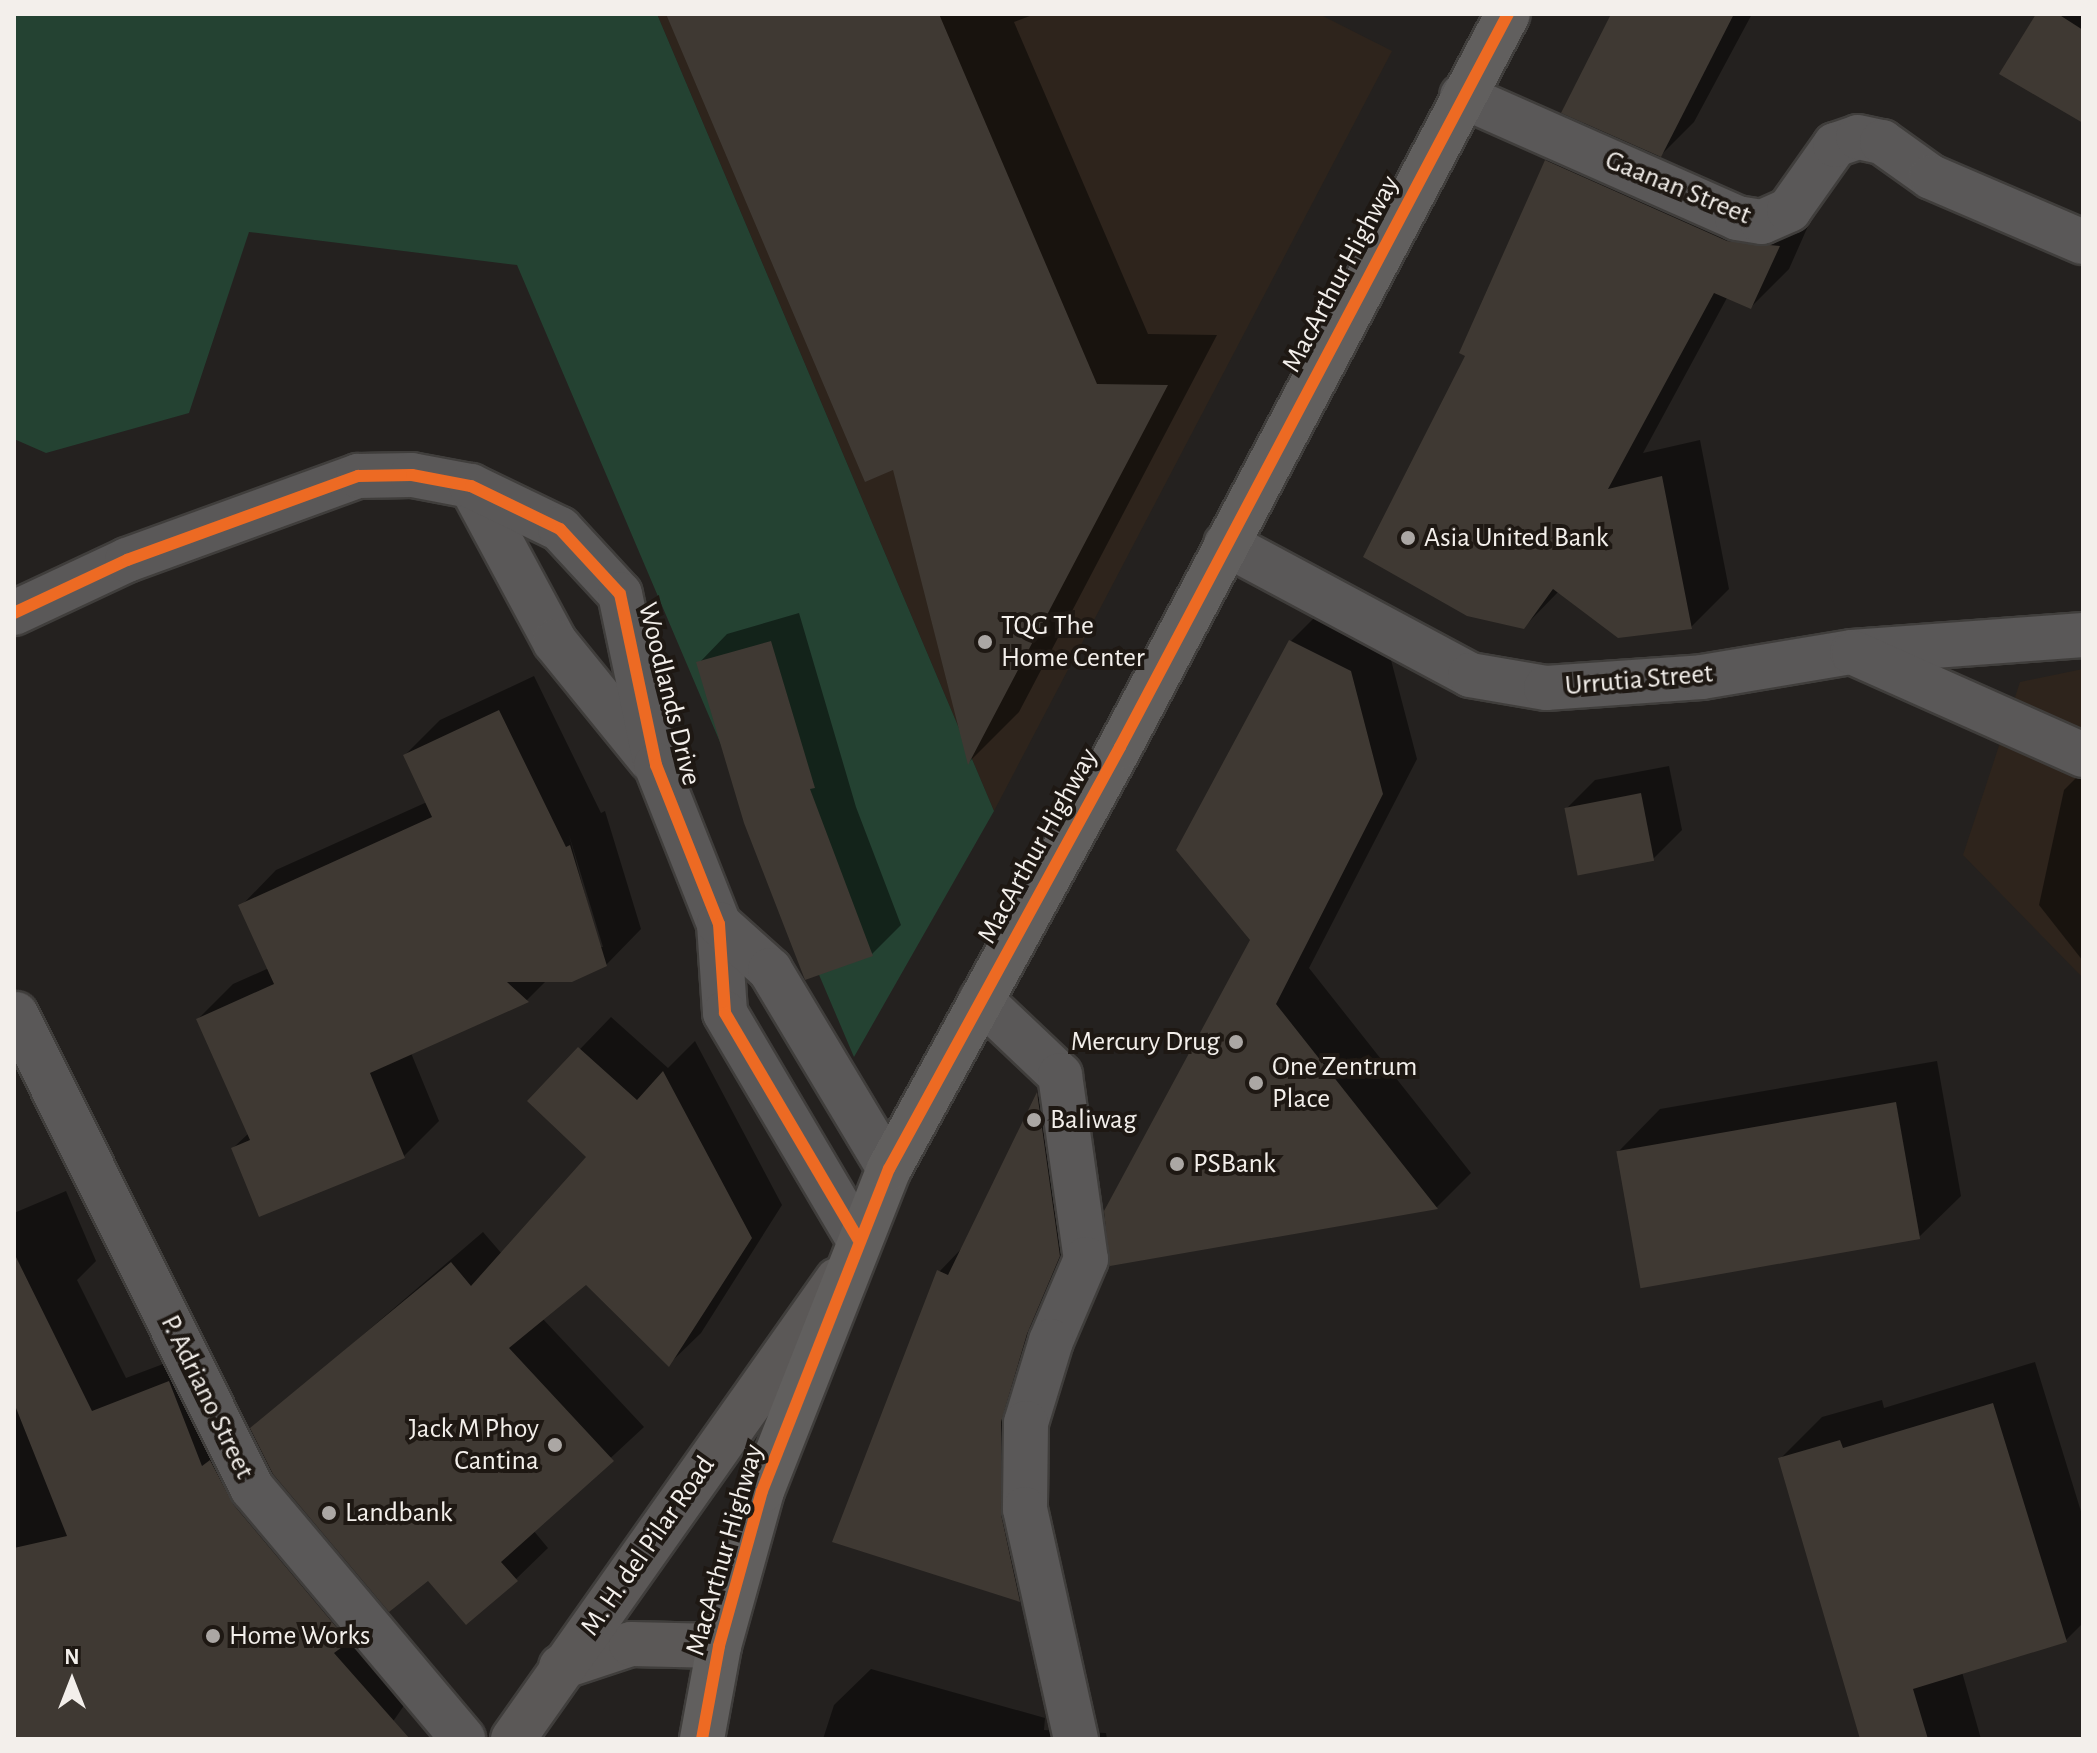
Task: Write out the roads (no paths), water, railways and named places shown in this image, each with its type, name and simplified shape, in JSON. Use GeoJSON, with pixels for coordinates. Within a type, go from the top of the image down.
{"type":"FeatureCollection","features":[{"type":"Feature","properties":{"kind":"highway","name":"MacArthur Highway"},"geometry":{"type":"LineString","coordinates":[[702,1739],[719,1646],[762,1491],[852,1254],[889,1169],[1508,14]]}},
{"type":"Feature","properties":{"kind":"main road","name":"M. H. del Pilar Road"},"geometry":{"type":"LineString","coordinates":[[513,1739],[852,1254]]}},
{"type":"Feature","properties":{"kind":"main road","name":"M. H. del Pilar Road"},"geometry":{"type":"LineString","coordinates":[[561,1667],[631,1644],[719,1646]]}},
{"type":"Feature","properties":{"kind":"street","name":"Gaanan Street"},"geometry":{"type":"LineString","coordinates":[[1462,96],[1737,218],[1762,222],[1789,210],[1835,145],[1858,137],[1882,142],[1931,177],[2083,242]]}},
{"type":"Feature","properties":{"kind":"street","name":"Woodlands Drive"},"geometry":{"type":"LineString","coordinates":[[14,613],[127,560],[358,476],[412,475],[471,486],[560,529],[620,594],[656,765],[719,924],[725,1013],[852,1254]]}},
{"type":"Feature","properties":{"kind":"street","name":"Woodlands Drive"},"geometry":{"type":"LineString","coordinates":[[471,486],[555,642],[656,765]]}},
{"type":"Feature","properties":{"kind":"street","name":"Urrutia Street"},"geometry":{"type":"LineString","coordinates":[[1226,544],[1470,675],[1546,688],[1702,677],[1852,652],[2083,635]]}},
{"type":"Feature","properties":{"kind":"street"},"geometry":{"type":"LineString","coordinates":[[1852,652],[2083,755]]}},
{"type":"Feature","properties":{"kind":"street","name":"Woodlands Drive"},"geometry":{"type":"LineString","coordinates":[[719,924],[770,970],[889,1169]]}},
{"type":"Feature","properties":{"kind":"street"},"geometry":{"type":"LineString","coordinates":[[981,1000],[1060,1075],[1086,1259],[1051,1341],[1026,1423],[1025,1509],[1076,1739]]}},
{"type":"Feature","properties":{"kind":"street","name":"P. Adriano Street"},"geometry":{"type":"LineString","coordinates":[[16,1014],[252,1488],[463,1739]]}},
{"type":"Feature","properties":{"kind":"place","name":"Asia United Bank"},"geometry":{"type":"Point","coordinates":[1408,538]}},
{"type":"Feature","properties":{"kind":"place","name":"TQG The Home Center"},"geometry":{"type":"Point","coordinates":[985,642]}},
{"type":"Feature","properties":{"kind":"place","name":"Mercury Drug"},"geometry":{"type":"Point","coordinates":[1236,1042]}},
{"type":"Feature","properties":{"kind":"place","name":"One Zentrum Place"},"geometry":{"type":"Point","coordinates":[1256,1083]}},
{"type":"Feature","properties":{"kind":"place","name":"Baliwag"},"geometry":{"type":"Point","coordinates":[1034,1120]}},
{"type":"Feature","properties":{"kind":"place","name":"PSBank"},"geometry":{"type":"Point","coordinates":[1177,1164]}},
{"type":"Feature","properties":{"kind":"place","name":"Jack M Phoy Cantina"},"geometry":{"type":"Point","coordinates":[555,1445]}},
{"type":"Feature","properties":{"kind":"place","name":"Landbank"},"geometry":{"type":"Point","coordinates":[329,1513]}},
{"type":"Feature","properties":{"kind":"place","name":"Home Works"},"geometry":{"type":"Point","coordinates":[213,1636]}}]}
